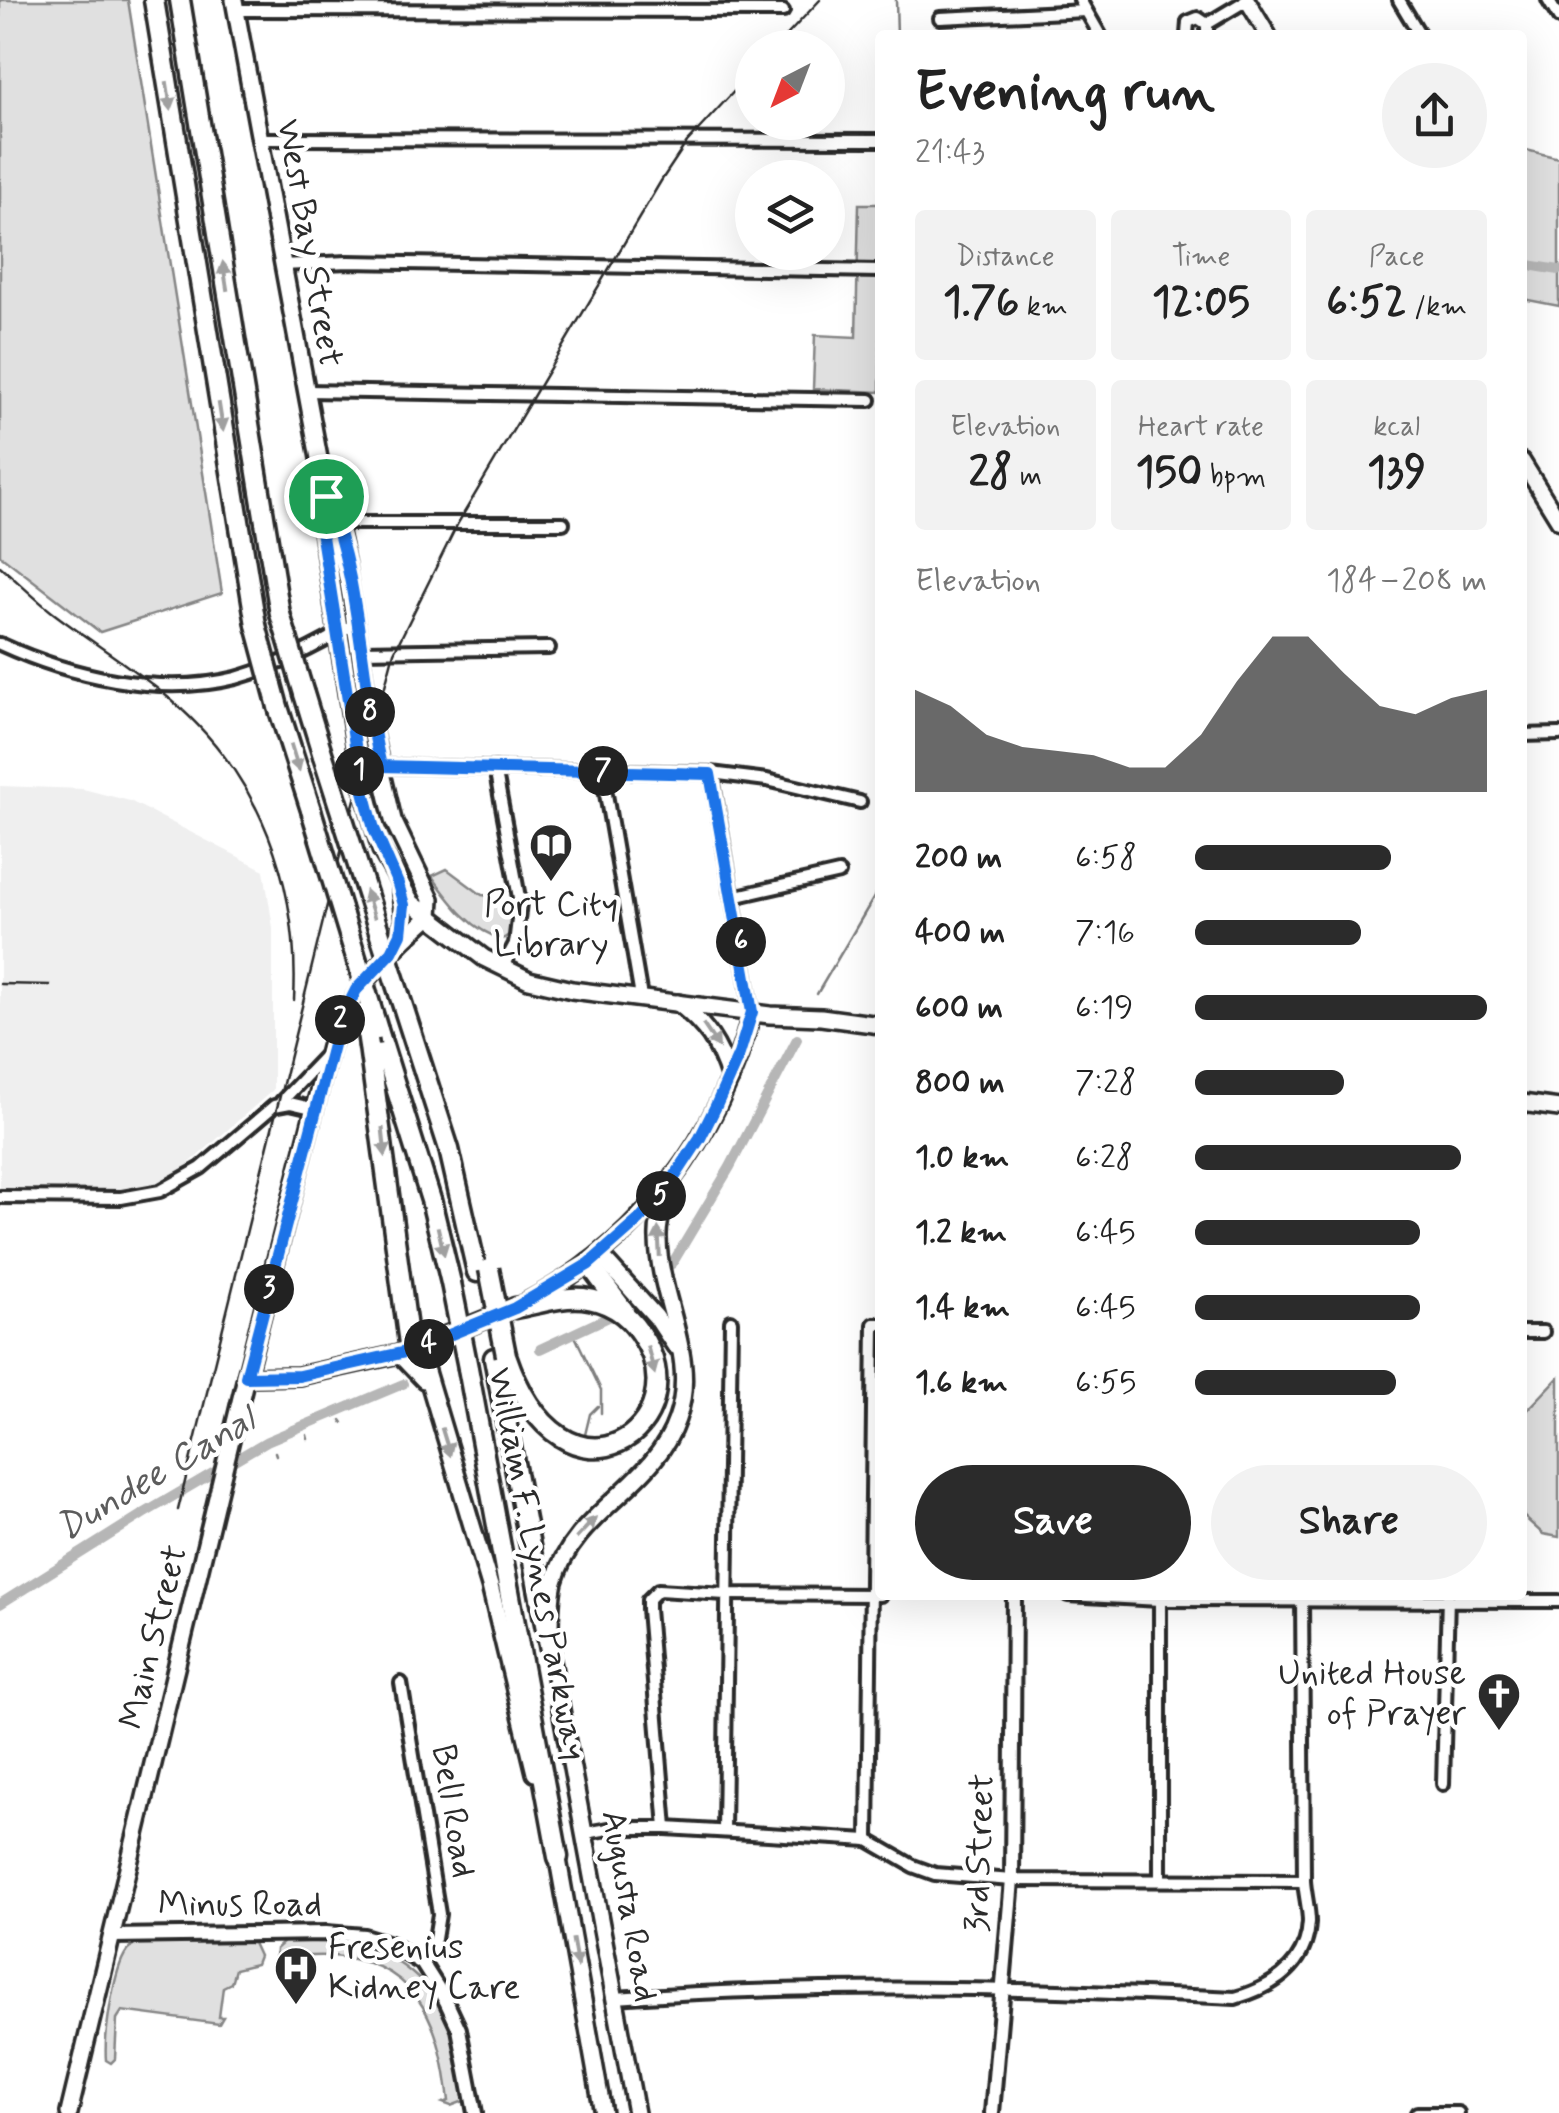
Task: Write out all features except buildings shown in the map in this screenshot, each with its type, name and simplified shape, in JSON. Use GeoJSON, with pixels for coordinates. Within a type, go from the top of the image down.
{"type":"FeatureCollection","features":[{"type":"Feature","properties":{"kind":"highway"},"geometry":{"type":"LineString","coordinates":[[154,0],[256,625],[374,1038],[409,1351]]}},
{"type":"Feature","properties":{"kind":"highway","name":"William F. Lynes Parkway"},"geometry":{"type":"LineString","coordinates":[[180,0],[280,614],[483,1271],[550,1650]]}},
{"type":"Feature","properties":{"kind":"highway","name":"William F. Lynes Parkway"},"geometry":{"type":"LineString","coordinates":[[374,1038],[432,1200],[451,1282],[558,1857]]}},
{"type":"Feature","properties":{"kind":"highway"},"geometry":{"type":"LineString","coordinates":[[500,1357],[527,1404],[548,1428],[570,1444],[601,1448],[624,1440],[651,1408],[655,1368],[647,1344],[594,1259]]}},
{"type":"Feature","properties":{"kind":"highway"},"geometry":{"type":"LineString","coordinates":[[515,1308],[580,1298],[612,1307],[636,1328]]}},
{"type":"Feature","properties":{"kind":"main road"},"geometry":{"type":"LineString","coordinates":[[1247,0],[1265,30]]}},
{"type":"Feature","properties":{"kind":"main road","name":"West Bay Street"},"geometry":{"type":"LineString","coordinates":[[235,5],[326,496],[337,523],[381,766]]}},
{"type":"Feature","properties":{"kind":"main road"},"geometry":{"type":"LineString","coordinates":[[1527,468],[1559,522]]}},
{"type":"Feature","properties":{"kind":"main road","name":"West Bay Street"},"geometry":{"type":"LineString","coordinates":[[326,496],[320,524],[360,776],[374,829],[398,884]]}},
{"type":"Feature","properties":{"kind":"main road"},"geometry":{"type":"LineString","coordinates":[[381,766],[400,839],[432,899],[430,916]]}},
{"type":"Feature","properties":{"kind":"main road"},"geometry":{"type":"LineString","coordinates":[[398,884],[412,903],[473,951],[502,968],[558,987],[875,1024]]}},
{"type":"Feature","properties":{"kind":"main road"},"geometry":{"type":"LineString","coordinates":[[392,952],[404,920],[398,884]]}},
{"type":"Feature","properties":{"kind":"main road","name":"Main Street"},"geometry":{"type":"LineString","coordinates":[[69,2113],[246,1377],[330,1048],[356,990],[430,916]]}},
{"type":"Feature","properties":{"kind":"main road"},"geometry":{"type":"LineString","coordinates":[[678,1002],[709,1030],[730,1078]]}},
{"type":"Feature","properties":{"kind":"main road"},"geometry":{"type":"LineString","coordinates":[[246,1377],[299,1376],[409,1351],[515,1308],[594,1259],[639,1220],[668,1187],[700,1138],[730,1078],[752,1012]]}},
{"type":"Feature","properties":{"kind":"main road"},"geometry":{"type":"LineString","coordinates":[[1527,1104],[1559,1108]]}},
{"type":"Feature","properties":{"kind":"main road"},"geometry":{"type":"LineString","coordinates":[[668,1187],[658,1227],[658,1249],[684,1364]]}},
{"type":"Feature","properties":{"kind":"main road"},"geometry":{"type":"LineString","coordinates":[[594,1259],[656,1317],[684,1364]]}},
{"type":"Feature","properties":{"kind":"main road","name":"Augusta Road"},"geometry":{"type":"LineString","coordinates":[[409,1351],[429,1386],[490,1586],[558,1857],[603,2113]]}},
{"type":"Feature","properties":{"kind":"main road","name":"Augusta Road"},"geometry":{"type":"LineString","coordinates":[[636,2113],[550,1650],[552,1596],[561,1562],[580,1533],[645,1472],[663,1449],[683,1400],[684,1364]]}},
{"type":"Feature","properties":{"kind":"street"},"geometry":{"type":"LineString","coordinates":[[1186,30],[1190,20],[1201,18],[1207,29],[1247,0]]}},
{"type":"Feature","properties":{"kind":"street"},"geometry":{"type":"LineString","coordinates":[[1399,0],[1417,30]]}},
{"type":"Feature","properties":{"kind":"street"},"geometry":{"type":"LineString","coordinates":[[1548,0],[1559,18]]}},
{"type":"Feature","properties":{"kind":"street"},"geometry":{"type":"LineString","coordinates":[[235,5],[783,11]]}},
{"type":"Feature","properties":{"kind":"street"},"geometry":{"type":"LineString","coordinates":[[940,18],[1083,5],[1097,30]]}},
{"type":"Feature","properties":{"kind":"street"},"geometry":{"type":"LineString","coordinates":[[260,139],[875,140]]}},
{"type":"Feature","properties":{"kind":"street"},"geometry":{"type":"LineString","coordinates":[[282,265],[348,262],[875,271]]}},
{"type":"Feature","properties":{"kind":"street"},"geometry":{"type":"LineString","coordinates":[[306,391],[870,400]]}},
{"type":"Feature","properties":{"kind":"street"},"geometry":{"type":"LineString","coordinates":[[337,523],[564,523]]}},
{"type":"Feature","properties":{"kind":"street"},"geometry":{"type":"LineString","coordinates":[[0,644],[88,674],[177,684],[206,683],[250,674],[356,623]]}},
{"type":"Feature","properties":{"kind":"street"},"geometry":{"type":"LineString","coordinates":[[361,651],[549,648]]}},
{"type":"Feature","properties":{"kind":"street"},"geometry":{"type":"LineString","coordinates":[[1527,735],[1559,734]]}},
{"type":"Feature","properties":{"kind":"street"},"geometry":{"type":"LineString","coordinates":[[381,766],[710,774],[767,780],[860,802]]}},
{"type":"Feature","properties":{"kind":"street"},"geometry":{"type":"LineString","coordinates":[[495,768],[520,916],[514,949],[502,968]]}},
{"type":"Feature","properties":{"kind":"street"},"geometry":{"type":"LineString","coordinates":[[602,771],[640,996]]}},
{"type":"Feature","properties":{"kind":"street"},"geometry":{"type":"LineString","coordinates":[[710,774],[752,1012]]}},
{"type":"Feature","properties":{"kind":"street"},"geometry":{"type":"LineString","coordinates":[[733,897],[839,873]]}},
{"type":"Feature","properties":{"kind":"street"},"geometry":{"type":"LineString","coordinates":[[0,1197],[121,1198],[160,1191],[201,1168],[279,1104],[311,1074],[330,1048]]}},
{"type":"Feature","properties":{"kind":"street"},"geometry":{"type":"LineString","coordinates":[[279,1104],[316,1109]]}},
{"type":"Feature","properties":{"kind":"street"},"geometry":{"type":"LineString","coordinates":[[724,1830],[730,1321]]}},
{"type":"Feature","properties":{"kind":"street"},"geometry":{"type":"LineString","coordinates":[[1527,1332],[1543,1332]]}},
{"type":"Feature","properties":{"kind":"street"},"geometry":{"type":"LineString","coordinates":[[666,1828],[648,1600],[658,1590],[875,1595]]}},
{"type":"Feature","properties":{"kind":"street"},"geometry":{"type":"LineString","coordinates":[[1527,1599],[1559,1600]]}},
{"type":"Feature","properties":{"kind":"street"},"geometry":{"type":"LineString","coordinates":[[868,1840],[876,1600]]}},
{"type":"Feature","properties":{"kind":"street","name":"3rd Street"},"geometry":{"type":"LineString","coordinates":[[992,2113],[1012,1880],[1014,1600]]}},
{"type":"Feature","properties":{"kind":"street"},"geometry":{"type":"LineString","coordinates":[[1160,1600],[1160,1879]]}},
{"type":"Feature","properties":{"kind":"street"},"geometry":{"type":"LineString","coordinates":[[615,1998],[709,1991],[1063,1990],[1235,1998],[1261,1990],[1284,1976],[1300,1958],[1309,1921],[1304,1882],[1302,1600]]}},
{"type":"Feature","properties":{"kind":"street"},"geometry":{"type":"LineString","coordinates":[[1443,1784],[1448,1600]]}},
{"type":"Feature","properties":{"kind":"street","name":"Bell Road"},"geometry":{"type":"LineString","coordinates":[[401,1683],[440,1914],[440,1926],[422,1963]]}},
{"type":"Feature","properties":{"kind":"street"},"geometry":{"type":"LineString","coordinates":[[586,1833],[614,1828],[666,1828],[868,1840],[934,1874],[1012,1880],[1304,1882]]}},
{"type":"Feature","properties":{"kind":"street","name":"Minus Road"},"geometry":{"type":"LineString","coordinates":[[112,1936],[326,1932],[377,1940],[422,1963]]}},
{"type":"Feature","properties":{"kind":"street"},"geometry":{"type":"LineString","coordinates":[[422,1963],[459,2029],[475,2113]]}},
{"type":"Feature","properties":{"kind":"street"},"geometry":{"type":"LineString","coordinates":[[1420,2113],[1458,2113]]}},
{"type":"Feature","properties":{"kind":"shaded area"},"geometry":{"type":"Polygon","coordinates":[[[0,0],[128,0],[222,593],[100,632],[0,555],[0,0]]]}},
{"type":"Feature","properties":{"kind":"shaded area"},"geometry":{"type":"Polygon","coordinates":[[[1527,150],[1559,158],[1559,306],[1527,300],[1527,150]]]}},
{"type":"Feature","properties":{"kind":"shaded area"},"geometry":{"type":"Polygon","coordinates":[[[859,204],[875,204],[875,392],[813,389],[815,335],[856,337],[859,204]]]}},
{"type":"Feature","properties":{"kind":"shaded area"},"geometry":{"type":"Polygon","coordinates":[[[0,786],[83,789],[130,801],[264,870],[273,928],[273,1090],[176,1175],[130,1191],[0,1188],[0,786]]]}},
{"type":"Feature","properties":{"kind":"shaded area"},"geometry":{"type":"Polygon","coordinates":[[[447,869],[482,895],[500,897],[514,907],[510,934],[503,939],[492,935],[463,914],[432,876],[447,869]]]}},
{"type":"Feature","properties":{"kind":"shaded area"},"geometry":{"type":"Polygon","coordinates":[[[1559,1377],[1559,1537],[1543,1534],[1527,1520],[1527,1411],[1559,1377]]]}},
{"type":"Feature","properties":{"kind":"shaded area"},"geometry":{"type":"Polygon","coordinates":[[[147,1942],[253,1943],[259,1956],[256,1964],[235,1969],[231,1983],[223,1987],[219,2017],[223,2017],[219,2024],[122,2011],[117,2019],[115,2059],[111,2063],[106,2060],[106,2036],[118,1973],[127,1951],[147,1942]]]}},
{"type":"Feature","properties":{"kind":"shaded area"},"geometry":{"type":"Polygon","coordinates":[[[284,1942],[361,1946],[391,1958],[418,1978],[439,2004],[453,2033],[466,2094],[464,2101],[451,2106],[443,2103],[449,2101],[440,2051],[423,2007],[410,1989],[370,1963],[342,1957],[279,1957],[279,1964],[275,1965],[276,1949],[284,1942]]]}},
{"type":"Feature","properties":{"kind":"waterway"},"geometry":{"type":"LineString","coordinates":[[896,0],[897,30]]}},
{"type":"Feature","properties":{"kind":"waterway"},"geometry":{"type":"LineString","coordinates":[[1527,265],[1559,270]]}},
{"type":"Feature","properties":{"kind":"waterway"},"geometry":{"type":"LineString","coordinates":[[817,994],[875,895]]}},
{"type":"Feature","properties":{"kind":"waterway","name":"Dundee Canal"},"geometry":{"type":"LineString","coordinates":[[672,1264],[730,1167],[797,1039]]}},
{"type":"Feature","properties":{"kind":"waterway","name":"Dundee Canal"},"geometry":{"type":"LineString","coordinates":[[540,1349],[613,1315]]}},
{"type":"Feature","properties":{"kind":"waterway"},"geometry":{"type":"LineString","coordinates":[[574,1334],[601,1390],[601,1413]]}},
{"type":"Feature","properties":{"kind":"waterway","name":"Dundee Canal"},"geometry":{"type":"LineString","coordinates":[[0,1604],[267,1441],[403,1384]]}},
{"type":"Feature","properties":{"kind":"waterway"},"geometry":{"type":"LineString","coordinates":[[584,1439],[590,1414],[598,1406]]}},
{"type":"Feature","properties":{"kind":"waterway"},"geometry":{"type":"LineString","coordinates":[[307,1435],[308,1439]]}},
{"type":"Feature","properties":{"kind":"railway"},"geometry":{"type":"LineString","coordinates":[[792,30],[820,0]]}},
{"type":"Feature","properties":{"kind":"railway"},"geometry":{"type":"LineString","coordinates":[[178,1510],[327,905],[394,652],[458,523],[661,181],[687,142],[735,90]]}},
{"type":"Feature","properties":{"kind":"railway"},"geometry":{"type":"LineString","coordinates":[[0,566],[52,612],[170,699],[228,762],[268,834],[281,874],[290,915],[294,1000]]}},
{"type":"Feature","properties":{"kind":"railway"},"geometry":{"type":"LineString","coordinates":[[0,984],[50,985]]}},
{"type":"Feature","properties":{"kind":"place","name":"Port City Library"},"geometry":{"type":"Point","coordinates":[551,883]}},
{"type":"Feature","properties":{"kind":"place","name":"United House of Prayer"},"geometry":{"type":"Point","coordinates":[1499,1732]}},
{"type":"Feature","properties":{"kind":"place","name":"Fresenius Kidney Care"},"geometry":{"type":"Point","coordinates":[296,2006]}},
{"type":"Feature","properties":{"kind":"route"},"geometry":{"type":"LineString","coordinates":[[326,496],[345,561],[381,766],[710,774],[752,1012],[730,1078],[684,1165],[639,1220],[576,1274],[515,1308],[410,1351],[299,1376],[246,1377],[330,1048],[345,1008],[356,990],[392,952],[404,920],[398,884],[381,850],[360,776],[320,524],[326,496]]}}]}
